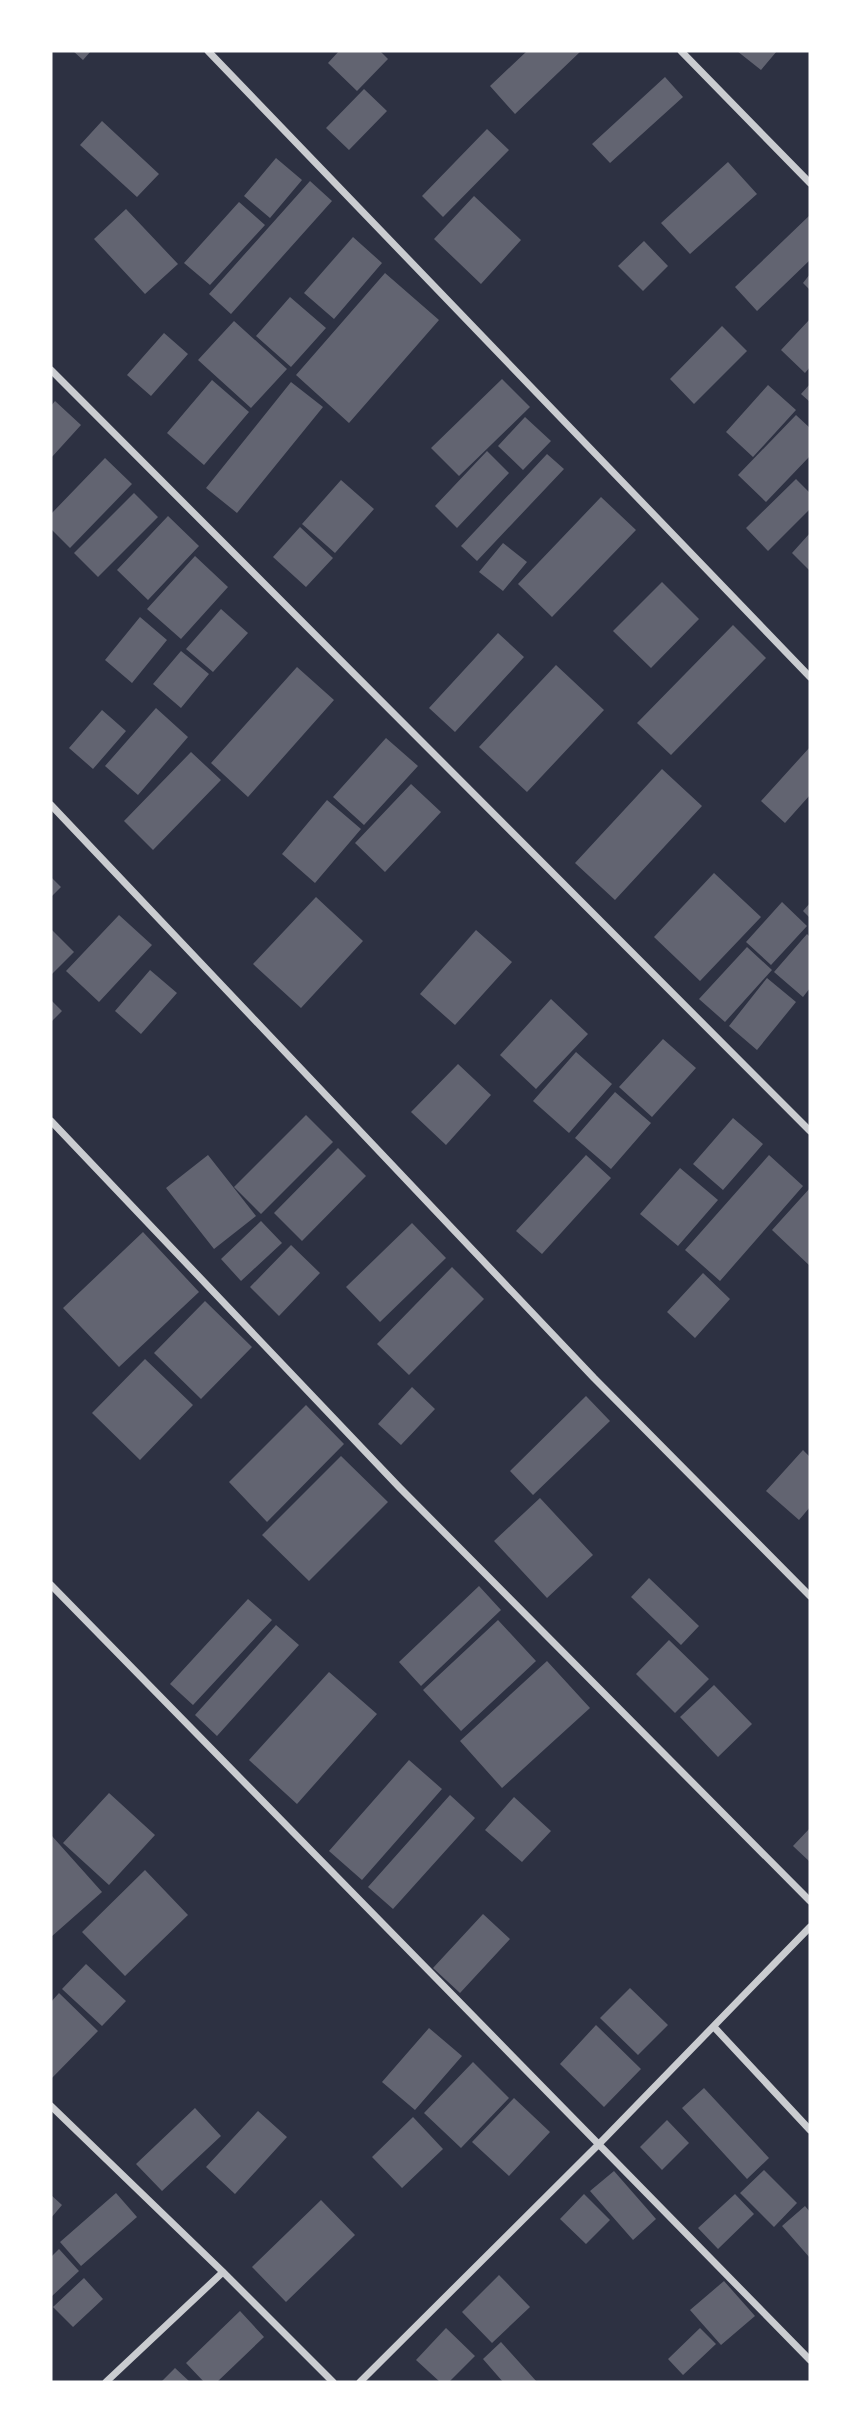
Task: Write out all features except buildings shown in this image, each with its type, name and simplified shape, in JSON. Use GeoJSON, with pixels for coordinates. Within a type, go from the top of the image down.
{"type":"FeatureCollection","features":[{"type":"Feature","properties":{"kind":"street"},"geometry":{"type":"LineString","coordinates":[[208,51],[810,677]]}},
{"type":"Feature","properties":{"kind":"street"},"geometry":{"type":"LineString","coordinates":[[681,51],[810,183]]}},
{"type":"Feature","properties":{"kind":"street"},"geometry":{"type":"LineString","coordinates":[[51,370],[810,1131]]}},
{"type":"Feature","properties":{"kind":"street"},"geometry":{"type":"LineString","coordinates":[[51,805],[594,1378],[810,1596]]}},
{"type":"Feature","properties":{"kind":"street"},"geometry":{"type":"LineString","coordinates":[[51,1121],[399,1487],[810,1901]]}},
{"type":"Feature","properties":{"kind":"street"},"geometry":{"type":"LineString","coordinates":[[51,1585],[810,2360]]}},
{"type":"Feature","properties":{"kind":"street"},"geometry":{"type":"LineString","coordinates":[[360,2382],[600,2143],[810,1927]]}},
{"type":"Feature","properties":{"kind":"street"},"geometry":{"type":"LineString","coordinates":[[714,2027],[810,2130]]}},
{"type":"Feature","properties":{"kind":"street"},"geometry":{"type":"LineString","coordinates":[[51,2106],[332,2382]]}},
{"type":"Feature","properties":{"kind":"street"},"geometry":{"type":"LineString","coordinates":[[106,2382],[223,2272]]}}]}
